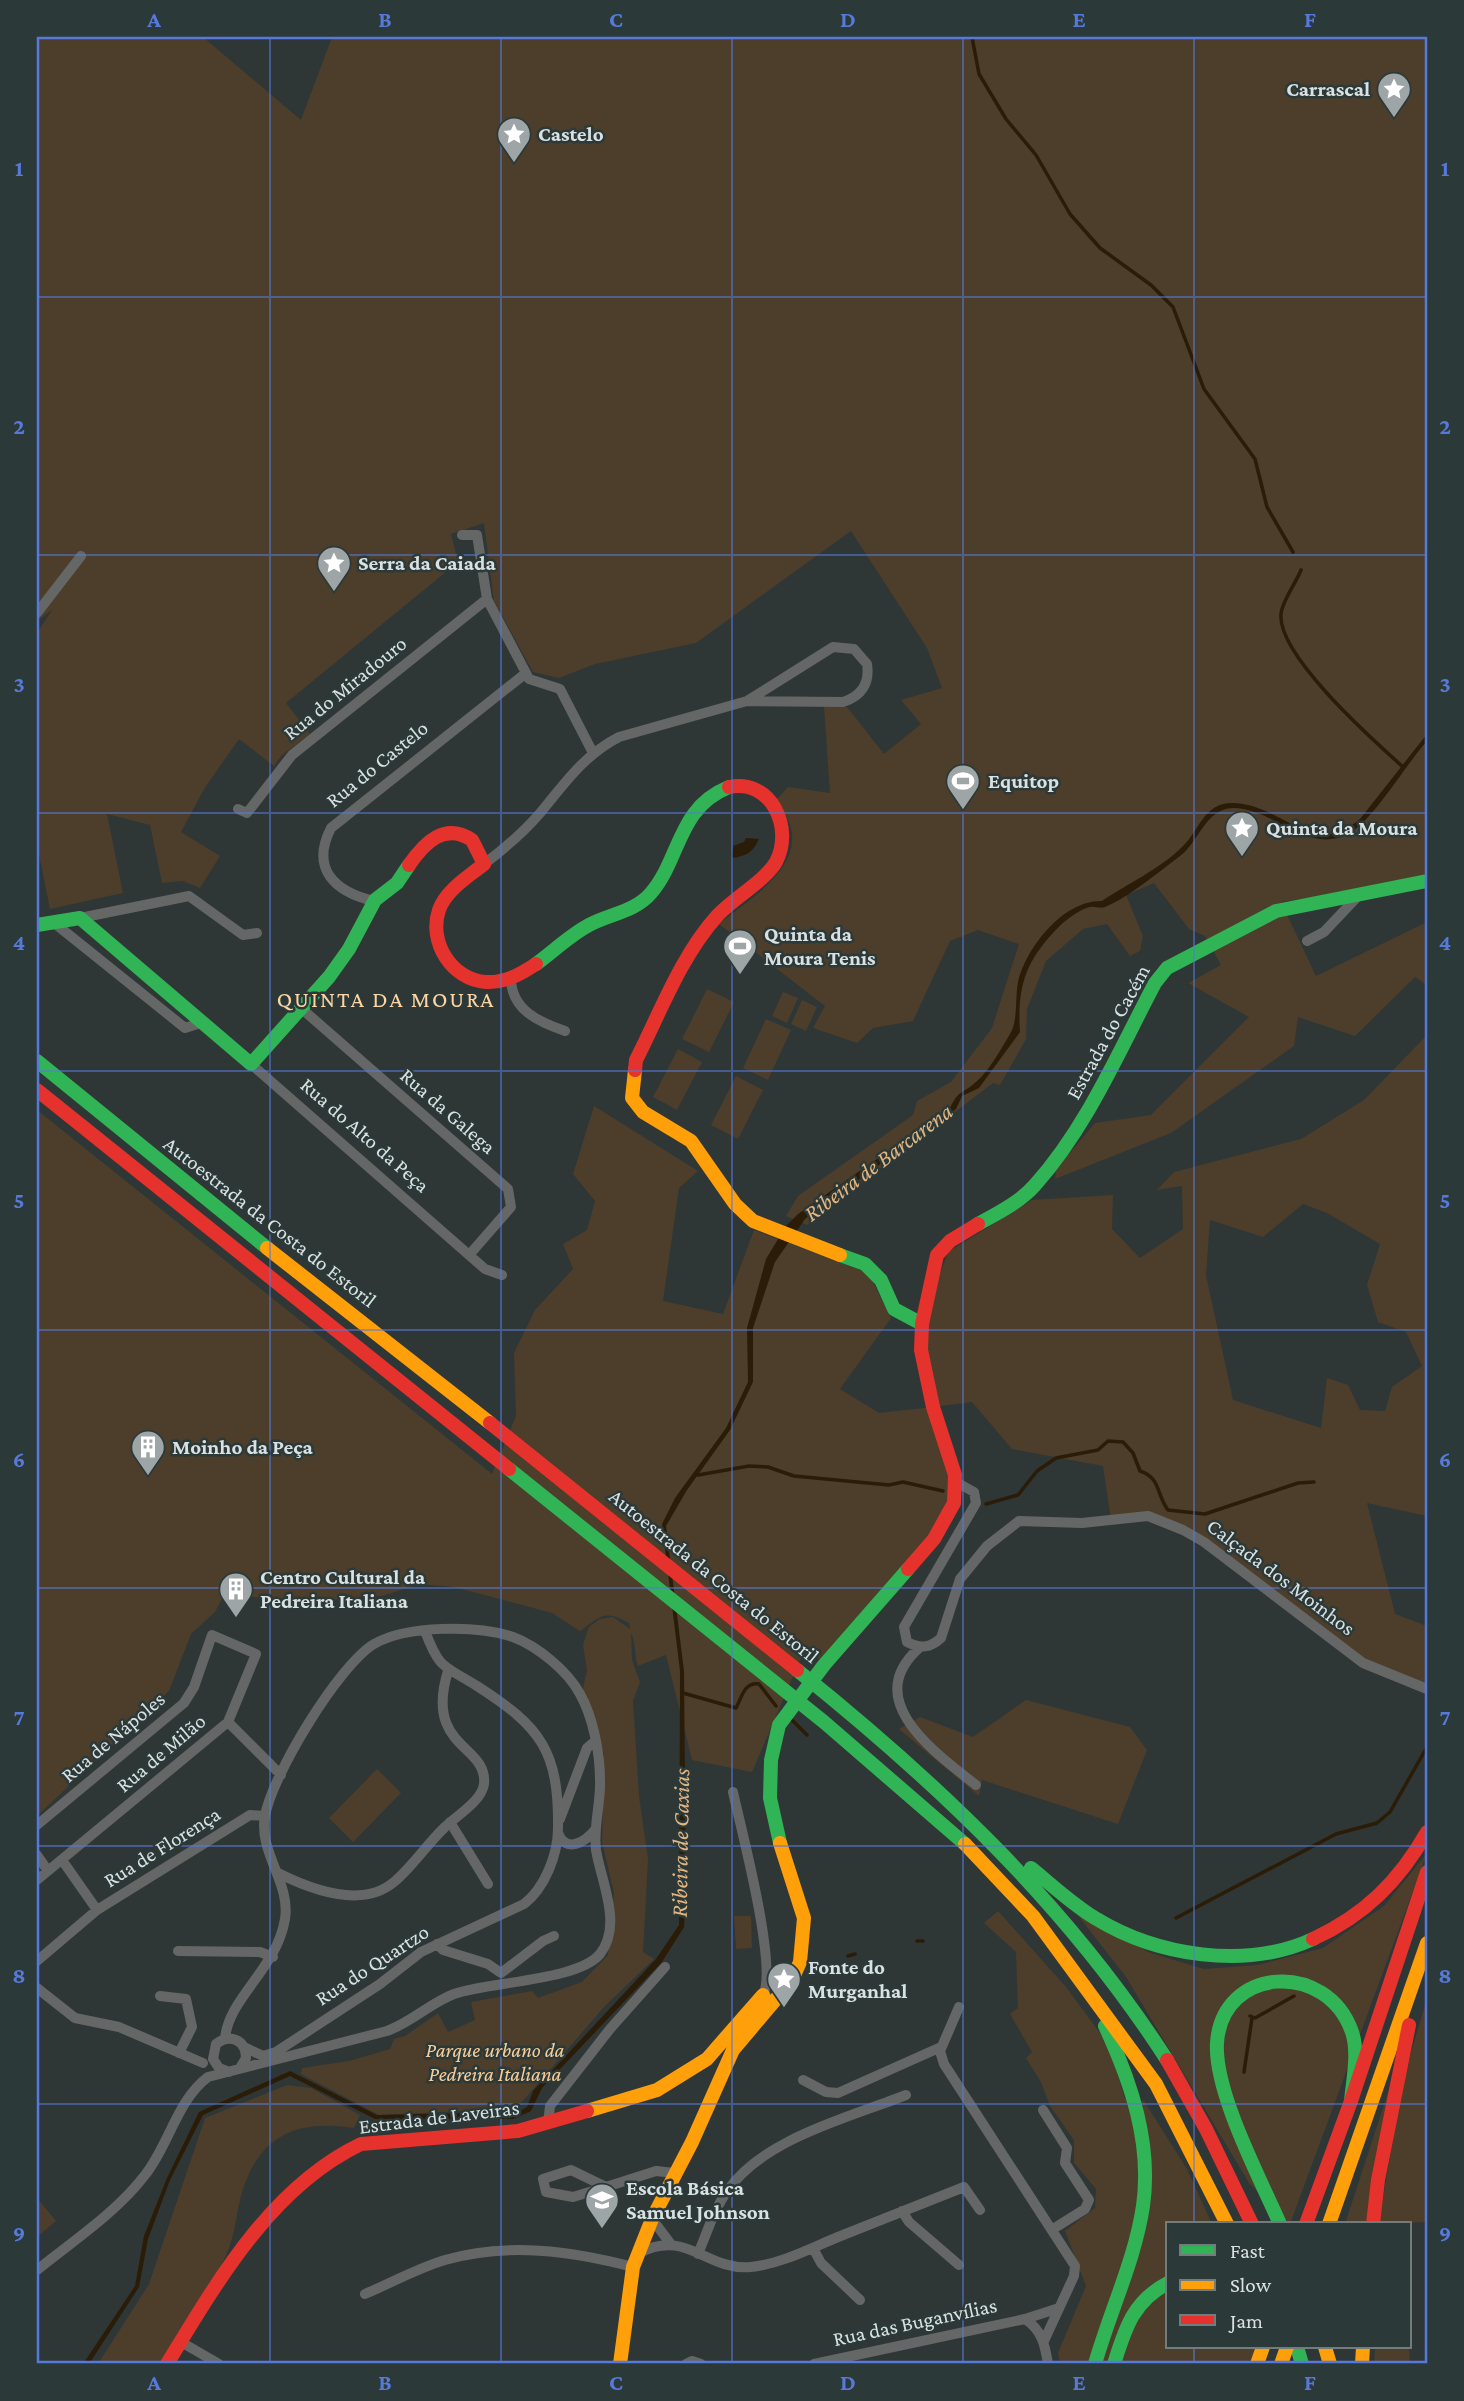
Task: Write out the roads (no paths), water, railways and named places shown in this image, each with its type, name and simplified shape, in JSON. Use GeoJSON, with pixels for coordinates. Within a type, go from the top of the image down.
{"type":"FeatureCollection","features":[{"type":"Feature","properties":{"kind":"main road"},"geometry":{"type":"LineString","coordinates":[[251,1064],[342,961],[368,919],[374,901],[397,883],[421,847],[439,835],[457,833],[472,840],[482,854],[484,864],[442,904],[437,920],[436,938],[448,962],[460,974],[485,982],[512,978],[568,937],[649,897],[699,806],[715,793],[743,786],[765,794],[775,804],[783,836],[779,855],[775,864],[717,916],[701,937],[636,1060],[632,1098],[643,1112],[691,1141],[741,1211],[753,1221],[865,1264],[881,1280],[894,1309],[922,1324]]}},
{"type":"Feature","properties":{"kind":"main road","name":"Estrada do Cacém"},"geometry":{"type":"LineString","coordinates":[[956,1482],[924,1372],[922,1324],[935,1262],[940,1251],[955,1238],[1016,1202],[1035,1185],[1087,1113],[1163,971],[1276,911],[1427,881]]}},
{"type":"Feature","properties":{"kind":"main road"},"geometry":{"type":"LineString","coordinates":[[37,925],[80,918]]}},
{"type":"Feature","properties":{"kind":"main road","name":"Rua do Alto da Peça"},"geometry":{"type":"LineString","coordinates":[[80,918],[251,1064]]}},
{"type":"Feature","properties":{"kind":"main road","name":"Autoestrada da Costa do Estoril"},"geometry":{"type":"LineString","coordinates":[[37,1061],[228,1217],[495,1427],[846,1710],[906,1759],[992,1839],[1050,1901],[1104,1968],[1176,2073],[1251,2222]]}},
{"type":"Feature","properties":{"kind":"main road","name":"Autoestrada da Costa do Estoril"},"geometry":{"type":"LineString","coordinates":[[37,1090],[824,1722],[976,1854],[1033,1916],[1084,1982],[1156,2084],[1226,2222]]}},
{"type":"Feature","properties":{"kind":"main road"},"geometry":{"type":"LineString","coordinates":[[620,2364],[635,2261],[652,2218],[692,2142],[733,2050],[768,1998],[796,1973],[803,1942],[801,1901],[782,1854],[770,1798],[771,1760],[783,1717],[824,1665],[944,1526],[954,1503],[956,1482]]}},
{"type":"Feature","properties":{"kind":"main road"},"geometry":{"type":"LineString","coordinates":[[992,1839],[1101,1923],[1167,1950],[1242,1957],[1306,1942],[1358,1915],[1405,1869],[1427,1832]]}},
{"type":"Feature","properties":{"kind":"main road"},"geometry":{"type":"LineString","coordinates":[[1306,2222],[1351,2101],[1427,1872]]}},
{"type":"Feature","properties":{"kind":"main road"},"geometry":{"type":"LineString","coordinates":[[1330,2222],[1426,1946]]}},
{"type":"Feature","properties":{"kind":"main road"},"geometry":{"type":"LineString","coordinates":[[1373,2222],[1396,2085],[1426,1946]]}},
{"type":"Feature","properties":{"kind":"main road"},"geometry":{"type":"LineString","coordinates":[[1279,2222],[1221,2078],[1217,2041],[1227,2009],[1254,1986],[1287,1978],[1318,1986],[1341,2008],[1353,2034],[1351,2101]]}},
{"type":"Feature","properties":{"kind":"main road"},"geometry":{"type":"LineString","coordinates":[[1084,1982],[1121,2058],[1143,2137],[1143,2204],[1126,2274],[1095,2364]]}},
{"type":"Feature","properties":{"kind":"main road","name":"Estrada de Laveiras"},"geometry":{"type":"LineString","coordinates":[[167,2364],[216,2283],[250,2243],[306,2181],[351,2148],[361,2144],[485,2136],[548,2123],[657,2090],[707,2059],[768,1998]]}},
{"type":"Feature","properties":{"kind":"main road"},"geometry":{"type":"LineString","coordinates":[[1114,2364],[1130,2313],[1149,2291],[1166,2284]]}},
{"type":"Feature","properties":{"kind":"street"},"geometry":{"type":"LineString","coordinates":[[462,535],[477,535],[487,599],[529,679],[560,690],[593,753]]}},
{"type":"Feature","properties":{"kind":"street"},"geometry":{"type":"LineString","coordinates":[[37,612],[81,556]]}},
{"type":"Feature","properties":{"kind":"street","name":"Rua do Miradouro"},"geometry":{"type":"LineString","coordinates":[[238,809],[247,813],[292,755],[487,599]]}},
{"type":"Feature","properties":{"kind":"street"},"geometry":{"type":"LineString","coordinates":[[484,864],[520,834],[568,777],[593,753],[619,737],[747,701],[843,702],[854,699],[867,682],[867,664],[854,649],[833,647],[747,701]]}},
{"type":"Feature","properties":{"kind":"street","name":"Rua do Castelo"},"geometry":{"type":"LineString","coordinates":[[374,901],[343,891],[327,872],[322,855],[323,843],[331,828],[526,673]]}},
{"type":"Feature","properties":{"kind":"street"},"geometry":{"type":"LineString","coordinates":[[80,918],[189,895],[243,935],[257,933]]}},
{"type":"Feature","properties":{"kind":"street"},"geometry":{"type":"LineString","coordinates":[[1307,941],[1324,932],[1358,896]]}},
{"type":"Feature","properties":{"kind":"street"},"geometry":{"type":"LineString","coordinates":[[53,922],[185,1028],[204,1022]]}},
{"type":"Feature","properties":{"kind":"street"},"geometry":{"type":"LineString","coordinates":[[512,978],[516,1001],[525,1012],[565,1031]]}},
{"type":"Feature","properties":{"kind":"street","name":"Rua da Galega"},"geometry":{"type":"LineString","coordinates":[[302,1009],[508,1189],[510,1208],[470,1254]]}},
{"type":"Feature","properties":{"kind":"street","name":"Rua do Alto da Peça"},"geometry":{"type":"LineString","coordinates":[[251,1064],[485,1269],[502,1275]]}},
{"type":"Feature","properties":{"kind":"street"},"geometry":{"type":"LineString","coordinates":[[919,1648],[907,1642],[904,1627],[976,1503],[974,1492],[956,1482]]}},
{"type":"Feature","properties":{"kind":"street","name":"Calçada dos Moinhos"},"geometry":{"type":"LineString","coordinates":[[976,1785],[943,1759],[908,1724],[900,1710],[898,1691],[903,1665],[919,1648],[934,1645],[941,1638],[960,1579],[987,1546],[1020,1521],[1082,1523],[1147,1516],[1204,1542],[1363,1663],[1427,1689]]}},
{"type":"Feature","properties":{"kind":"street"},"geometry":{"type":"LineString","coordinates":[[195,2087],[208,2077],[306,2055],[387,2031],[411,2022],[454,1994],[503,1986],[585,1964],[601,1953],[610,1926],[596,1851],[600,1780],[594,1742],[582,1697],[576,1686],[554,1664],[524,1642],[503,1634],[441,1629],[393,1635],[359,1656],[336,1682],[281,1775],[265,1816],[267,1848],[278,1874],[286,1910],[273,1957],[231,2014],[225,2039]]}},
{"type":"Feature","properties":{"kind":"street"},"geometry":{"type":"LineString","coordinates":[[278,1874],[324,1892],[354,1893],[381,1889],[400,1877],[450,1822],[479,1795],[484,1785],[483,1776],[475,1759],[443,1722],[443,1688],[448,1671],[435,1656],[425,1631]]}},
{"type":"Feature","properties":{"kind":"street","name":"Rua de Nápoles"},"geometry":{"type":"LineString","coordinates":[[37,1825],[184,1703],[194,1687],[212,1635],[256,1654]]}},
{"type":"Feature","properties":{"kind":"street","name":"Rua de Milão"},"geometry":{"type":"LineString","coordinates":[[37,1880],[228,1722],[256,1654]]}},
{"type":"Feature","properties":{"kind":"street","name":"Rua do Quartzo"},"geometry":{"type":"LineString","coordinates":[[244,2047],[263,2056],[276,2052],[437,1944],[531,1899],[551,1863],[558,1828],[557,1776],[541,1741],[526,1722],[505,1703],[462,1676],[448,1671]]}},
{"type":"Feature","properties":{"kind":"street"},"geometry":{"type":"LineString","coordinates":[[228,1722],[281,1775]]}},
{"type":"Feature","properties":{"kind":"street"},"geometry":{"type":"LineString","coordinates":[[594,1742],[587,1748],[558,1828],[563,1841],[571,1845],[587,1839],[596,1828]]}},
{"type":"Feature","properties":{"kind":"street"},"geometry":{"type":"LineString","coordinates":[[733,1792],[765,1951],[768,1998]]}},
{"type":"Feature","properties":{"kind":"street","name":"Rua de Florença"},"geometry":{"type":"LineString","coordinates":[[62,1860],[97,1909],[250,1815],[265,1816]]}},
{"type":"Feature","properties":{"kind":"street"},"geometry":{"type":"LineString","coordinates":[[450,1822],[488,1884]]}},
{"type":"Feature","properties":{"kind":"street"},"geometry":{"type":"LineString","coordinates":[[37,1855],[48,1871]]}},
{"type":"Feature","properties":{"kind":"street"},"geometry":{"type":"LineString","coordinates":[[37,1961],[97,1909]]}},
{"type":"Feature","properties":{"kind":"street"},"geometry":{"type":"LineString","coordinates":[[501,1973],[542,1941],[554,1936]]}},
{"type":"Feature","properties":{"kind":"street"},"geometry":{"type":"LineString","coordinates":[[437,1944],[443,1950],[488,1964],[501,1973],[503,1986]]}},
{"type":"Feature","properties":{"kind":"street"},"geometry":{"type":"LineString","coordinates":[[178,1951],[260,1952],[273,1957]]}},
{"type":"Feature","properties":{"kind":"street"},"geometry":{"type":"LineString","coordinates":[[548,2123],[551,2106],[610,2029],[665,1967]]}},
{"type":"Feature","properties":{"kind":"street"},"geometry":{"type":"LineString","coordinates":[[37,1988],[75,2018],[119,2027],[179,2053],[208,2061],[219,2068],[234,2070]]}},
{"type":"Feature","properties":{"kind":"street"},"geometry":{"type":"LineString","coordinates":[[160,1996],[186,2000],[192,2027],[179,2053]]}},
{"type":"Feature","properties":{"kind":"street"},"geometry":{"type":"LineString","coordinates":[[959,2007],[941,2047],[941,2058],[1075,2266],[1074,2276],[1044,2341],[1048,2364]]}},
{"type":"Feature","properties":{"kind":"street"},"geometry":{"type":"LineString","coordinates":[[37,2270],[131,2192],[147,2173],[216,2044],[225,2039],[236,2039],[244,2047],[246,2059],[234,2070]]}},
{"type":"Feature","properties":{"kind":"street"},"geometry":{"type":"LineString","coordinates":[[803,2080],[826,2092],[838,2093],[941,2047]]}},
{"type":"Feature","properties":{"kind":"street"},"geometry":{"type":"LineString","coordinates":[[698,2254],[728,2190],[758,2160],[781,2145],[906,2095]]}},
{"type":"Feature","properties":{"kind":"street"},"geometry":{"type":"LineString","coordinates":[[1043,2110],[1068,2148],[1065,2163],[1090,2200],[1085,2209],[1053,2229]]}},
{"type":"Feature","properties":{"kind":"street"},"geometry":{"type":"LineString","coordinates":[[606,2187],[576,2171],[543,2179],[546,2192],[568,2197],[606,2187],[656,2171],[675,2173]]}},
{"type":"Feature","properties":{"kind":"street"},"geometry":{"type":"LineString","coordinates":[[365,2294],[442,2261],[498,2251],[576,2253],[635,2261],[655,2245],[670,2243],[730,2264],[753,2267],[813,2248],[964,2187],[980,2210]]}},
{"type":"Feature","properties":{"kind":"street"},"geometry":{"type":"LineString","coordinates":[[902,2211],[909,2222],[959,2265]]}},
{"type":"Feature","properties":{"kind":"street"},"geometry":{"type":"LineString","coordinates":[[652,2218],[670,2243]]}},
{"type":"Feature","properties":{"kind":"street"},"geometry":{"type":"LineString","coordinates":[[813,2248],[821,2263],[860,2300]]}},
{"type":"Feature","properties":{"kind":"street","name":"Rua das Buganvílias"},"geometry":{"type":"LineString","coordinates":[[814,2364],[1025,2319],[1059,2308]]}},
{"type":"Feature","properties":{"kind":"street","name":"Rua das Buganvílias"},"geometry":{"type":"LineString","coordinates":[[1025,2319],[1034,2325],[1044,2341]]}},
{"type":"Feature","properties":{"kind":"street"},"geometry":{"type":"LineString","coordinates":[[181,2342],[219,2364]]}},
{"type":"Feature","properties":{"kind":"street"},"geometry":{"type":"LineString","coordinates":[[686,2364],[695,2361],[701,2364]]}},
{"type":"Feature","properties":{"kind":"water"},"geometry":{"type":"Polygon","coordinates":[[[1427,734],[1427,741],[1378,805],[1348,834],[1333,839],[1318,839],[1248,810],[1223,810],[1209,820],[1187,850],[1134,891],[1105,907],[1090,907],[1066,920],[1030,965],[1021,993],[1020,1032],[979,1088],[962,1096],[956,1109],[805,1219],[775,1262],[753,1328],[753,1382],[730,1430],[687,1490],[666,1526],[684,1671],[686,1893],[684,1927],[662,1962],[542,2088],[531,2111],[513,2119],[375,2119],[290,2076],[203,2115],[170,2180],[148,2239],[139,2287],[89,2364],[83,2364],[135,2286],[144,2236],[167,2178],[199,2112],[290,2071],[377,2115],[518,2112],[527,2107],[533,2091],[656,1959],[679,1925],[680,1671],[662,1524],[675,1498],[726,1428],[748,1382],[747,1328],[766,1259],[786,1226],[798,1214],[950,1108],[959,1095],[981,1077],[1013,1029],[1018,982],[1030,954],[1049,928],[1061,917],[1074,908],[1102,901],[1164,862],[1188,841],[1208,813],[1222,804],[1250,805],[1311,832],[1326,834],[1342,830],[1360,819],[1427,734]]]}},
{"type":"Feature","properties":{"kind":"water"},"geometry":{"type":"Polygon","coordinates":[[[746,838],[759,839],[749,853],[732,858],[733,846],[744,842],[746,838]]]}},
{"type":"Feature","properties":{"kind":"waterway"},"geometry":{"type":"LineString","coordinates":[[972,37],[979,74],[1006,119],[1036,155],[1070,214],[1100,248],[1151,285],[1173,307],[1204,389],[1255,459],[1267,507],[1293,552]]}},
{"type":"Feature","properties":{"kind":"waterway"},"geometry":{"type":"LineString","coordinates":[[1301,570],[1281,614],[1284,631],[1294,651],[1329,696],[1403,767]]}},
{"type":"Feature","properties":{"kind":"waterway"},"geometry":{"type":"LineString","coordinates":[[986,1504],[1018,1495],[1037,1471],[1056,1458],[1098,1450],[1108,1441],[1123,1442],[1133,1453],[1140,1471],[1155,1482],[1168,1510],[1205,1514],[1298,1483],[1314,1482]]}},
{"type":"Feature","properties":{"kind":"waterway"},"geometry":{"type":"LineString","coordinates":[[698,1475],[749,1466],[768,1467],[794,1476],[889,1485],[903,1482],[943,1491]]}},
{"type":"Feature","properties":{"kind":"waterway"},"geometry":{"type":"LineString","coordinates":[[683,1693],[736,1708],[747,1688],[759,1684],[776,1706]]}},
{"type":"Feature","properties":{"kind":"waterway"},"geometry":{"type":"LineString","coordinates":[[791,1719],[807,1735]]}},
{"type":"Feature","properties":{"kind":"waterway"},"geometry":{"type":"LineString","coordinates":[[1176,1918],[1336,1834],[1377,1823],[1390,1812],[1427,1747]]}},
{"type":"Feature","properties":{"kind":"waterway"},"geometry":{"type":"LineString","coordinates":[[917,1941],[923,1941]]}},
{"type":"Feature","properties":{"kind":"waterway"},"geometry":{"type":"LineString","coordinates":[[848,1956],[855,1954]]}},
{"type":"Feature","properties":{"kind":"waterway"},"geometry":{"type":"LineString","coordinates":[[1250,2016],[1255,2018],[1294,1996]]}},
{"type":"Feature","properties":{"kind":"waterway"},"geometry":{"type":"LineString","coordinates":[[1244,2072],[1252,2018]]}},
{"type":"Feature","properties":{"kind":"place","name":"Carrascal"},"geometry":{"type":"Point","coordinates":[1394,119]}},
{"type":"Feature","properties":{"kind":"place","name":"Castelo"},"geometry":{"type":"Point","coordinates":[514,164]}},
{"type":"Feature","properties":{"kind":"place","name":"Serra da Caiada"},"geometry":{"type":"Point","coordinates":[334,593]}},
{"type":"Feature","properties":{"kind":"place","name":"Equitop"},"geometry":{"type":"Point","coordinates":[963,811]}},
{"type":"Feature","properties":{"kind":"place","name":"Quinta da Moura"},"geometry":{"type":"Point","coordinates":[1242,858]}},
{"type":"Feature","properties":{"kind":"place","name":"Quinta da Moura Tenis"},"geometry":{"type":"Point","coordinates":[740,976]}},
{"type":"Feature","properties":{"kind":"place","name":"Moinho da Peça"},"geometry":{"type":"Point","coordinates":[148,1477]}},
{"type":"Feature","properties":{"kind":"place","name":"Centro Cultural da Pedreira Italiana"},"geometry":{"type":"Point","coordinates":[236,1619]}},
{"type":"Feature","properties":{"kind":"place","name":"Fonte do Murganhal"},"geometry":{"type":"Point","coordinates":[784,2009]}},
{"type":"Feature","properties":{"kind":"place","name":"Escola Básica Samuel Johnson"},"geometry":{"type":"Point","coordinates":[602,2230]}},
{"type":"Feature","properties":{"kind":"district","name":"QUINTA DA MOURA"},"geometry":{"type":"Point","coordinates":[386,999]}},
{"type":"Feature","properties":{"kind":"water label","name":"Ribeira de Barcarena"},"geometry":{"type":"Point","coordinates":[878,1162]}},
{"type":"Feature","properties":{"kind":"water label","name":"Ribeira de Caxias"},"geometry":{"type":"Point","coordinates":[680,1843]}},
{"type":"Feature","properties":{"kind":"park label","name":"Parque urbano da Pedreira Italiana"},"geometry":{"type":"Point","coordinates":[495,2062]}}]}
